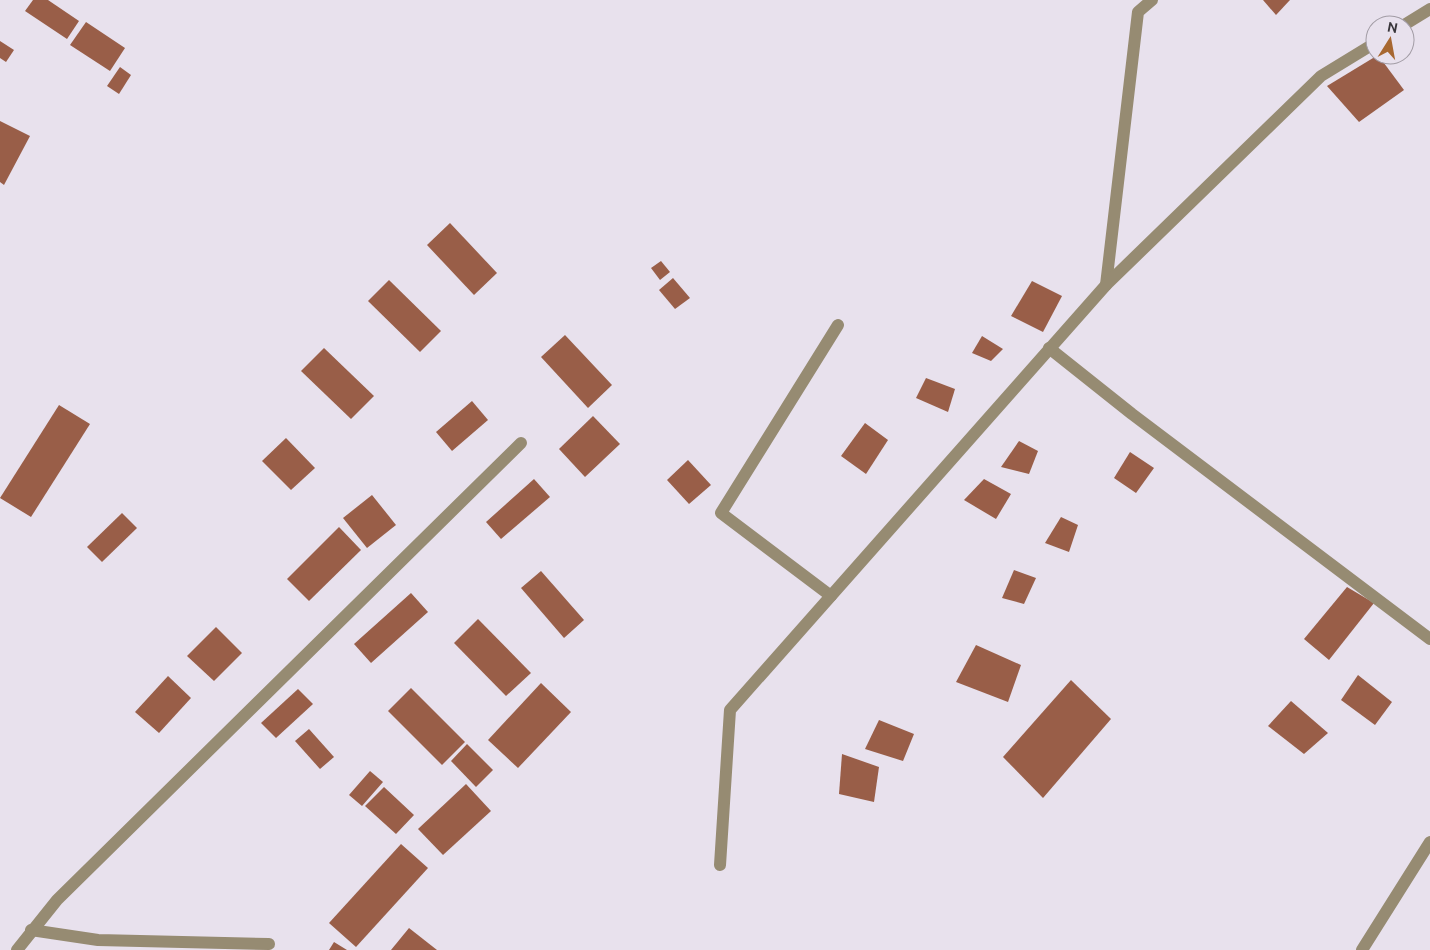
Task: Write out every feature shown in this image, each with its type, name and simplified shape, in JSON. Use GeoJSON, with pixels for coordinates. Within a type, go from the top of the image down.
{"type":"FeatureCollection","features":[{"type":"Feature","properties":{"kind":"street"},"geometry":{"type":"LineString","coordinates":[[1106,285],[1138,12],[1152,0]]}},
{"type":"Feature","properties":{"kind":"street"},"geometry":{"type":"LineString","coordinates":[[1415,18],[1430,9]]}},
{"type":"Feature","properties":{"kind":"street"},"geometry":{"type":"LineString","coordinates":[[720,865],[730,710],[1106,285],[1320,76],[1365,48]]}},
{"type":"Feature","properties":{"kind":"street"},"geometry":{"type":"LineString","coordinates":[[831,596],[721,513],[838,326]]}},
{"type":"Feature","properties":{"kind":"street"},"geometry":{"type":"LineString","coordinates":[[1049,348],[1132,414],[1430,639]]}},
{"type":"Feature","properties":{"kind":"street"},"geometry":{"type":"LineString","coordinates":[[17,950],[31,930],[57,900],[521,443]]}},
{"type":"Feature","properties":{"kind":"street"},"geometry":{"type":"LineString","coordinates":[[1362,950],[1430,842]]}},
{"type":"Feature","properties":{"kind":"street"},"geometry":{"type":"LineString","coordinates":[[31,930],[98,940],[270,944]]}},
{"type":"Feature","properties":{"kind":"building"},"geometry":{"type":"Polygon","coordinates":[[[33,0],[48,0],[79,21],[67,39],[25,11],[33,0]]]}},
{"type":"Feature","properties":{"kind":"building"},"geometry":{"type":"Polygon","coordinates":[[[1263,0],[1290,0],[1276,15],[1263,0]]]}},
{"type":"Feature","properties":{"kind":"building"},"geometry":{"type":"Polygon","coordinates":[[[86,22],[125,48],[110,71],[70,45],[86,22]]]}},
{"type":"Feature","properties":{"kind":"building"},"geometry":{"type":"Polygon","coordinates":[[[0,41],[14,50],[6,62],[0,58],[0,41]]]}},
{"type":"Feature","properties":{"kind":"building"},"geometry":{"type":"Polygon","coordinates":[[[1365,63],[1365,65],[1385,65],[1404,90],[1359,122],[1327,86],[1365,63]]]}},
{"type":"Feature","properties":{"kind":"building"},"geometry":{"type":"Polygon","coordinates":[[[120,67],[131,75],[119,94],[107,86],[120,67]]]}},
{"type":"Feature","properties":{"kind":"building"},"geometry":{"type":"Polygon","coordinates":[[[0,121],[30,136],[4,185],[0,182],[0,121]]]}},
{"type":"Feature","properties":{"kind":"building"},"geometry":{"type":"Polygon","coordinates":[[[450,223],[497,273],[474,295],[427,245],[450,223]]]}},
{"type":"Feature","properties":{"kind":"building"},"geometry":{"type":"Polygon","coordinates":[[[661,261],[670,272],[660,280],[651,268],[661,261]]]}},
{"type":"Feature","properties":{"kind":"building"},"geometry":{"type":"Polygon","coordinates":[[[673,278],[690,298],[675,309],[659,290],[673,278]]]}},
{"type":"Feature","properties":{"kind":"building"},"geometry":{"type":"Polygon","coordinates":[[[389,280],[441,331],[420,352],[368,301],[389,280]]]}},
{"type":"Feature","properties":{"kind":"building"},"geometry":{"type":"Polygon","coordinates":[[[1032,281],[1062,296],[1043,332],[1011,316],[1032,281]]]}},
{"type":"Feature","properties":{"kind":"building"},"geometry":{"type":"Polygon","coordinates":[[[565,335],[612,385],[588,408],[541,357],[565,335]]]}},
{"type":"Feature","properties":{"kind":"building"},"geometry":{"type":"Polygon","coordinates":[[[982,336],[1003,349],[991,361],[972,353],[982,336]]]}},
{"type":"Feature","properties":{"kind":"building"},"geometry":{"type":"Polygon","coordinates":[[[324,348],[374,396],[351,419],[301,371],[324,348]]]}},
{"type":"Feature","properties":{"kind":"building"},"geometry":{"type":"Polygon","coordinates":[[[926,378],[955,389],[948,412],[916,398],[926,378]]]}},
{"type":"Feature","properties":{"kind":"building"},"geometry":{"type":"Polygon","coordinates":[[[472,401],[488,420],[452,451],[436,432],[472,401]]]}},
{"type":"Feature","properties":{"kind":"building"},"geometry":{"type":"Polygon","coordinates":[[[59,405],[90,424],[31,517],[0,498],[59,405]]]}},
{"type":"Feature","properties":{"kind":"building"},"geometry":{"type":"Polygon","coordinates":[[[593,416],[620,444],[585,477],[559,449],[593,416]]]}},
{"type":"Feature","properties":{"kind":"building"},"geometry":{"type":"Polygon","coordinates":[[[865,423],[888,440],[866,474],[841,456],[865,423]]]}},
{"type":"Feature","properties":{"kind":"building"},"geometry":{"type":"Polygon","coordinates":[[[286,438],[315,468],[291,490],[262,461],[286,438]]]}},
{"type":"Feature","properties":{"kind":"building"},"geometry":{"type":"Polygon","coordinates":[[[1019,441],[1038,451],[1029,474],[1001,467],[1019,441]]]}},
{"type":"Feature","properties":{"kind":"building"},"geometry":{"type":"Polygon","coordinates":[[[1130,452],[1154,468],[1136,493],[1114,478],[1130,452]]]}},
{"type":"Feature","properties":{"kind":"building"},"geometry":{"type":"Polygon","coordinates":[[[688,460],[711,485],[689,504],[667,480],[688,460]]]}},
{"type":"Feature","properties":{"kind":"building"},"geometry":{"type":"Polygon","coordinates":[[[534,479],[550,497],[501,539],[486,522],[534,479]]]}},
{"type":"Feature","properties":{"kind":"building"},"geometry":{"type":"Polygon","coordinates":[[[984,479],[1011,494],[996,519],[964,500],[984,479]]]}},
{"type":"Feature","properties":{"kind":"building"},"geometry":{"type":"Polygon","coordinates":[[[372,495],[396,525],[367,548],[343,518],[372,495]]]}},
{"type":"Feature","properties":{"kind":"building"},"geometry":{"type":"Polygon","coordinates":[[[122,513],[137,528],[102,562],[87,547],[122,513]]]}},
{"type":"Feature","properties":{"kind":"building"},"geometry":{"type":"Polygon","coordinates":[[[1061,517],[1078,525],[1069,552],[1045,543],[1061,517]]]}},
{"type":"Feature","properties":{"kind":"building"},"geometry":{"type":"Polygon","coordinates":[[[339,527],[361,550],[309,601],[287,579],[339,527]]]}},
{"type":"Feature","properties":{"kind":"building"},"geometry":{"type":"Polygon","coordinates":[[[1014,570],[1036,578],[1024,604],[1002,598],[1014,570]]]}},
{"type":"Feature","properties":{"kind":"building"},"geometry":{"type":"Polygon","coordinates":[[[541,571],[584,620],[564,638],[521,588],[541,571]]]}},
{"type":"Feature","properties":{"kind":"building"},"geometry":{"type":"Polygon","coordinates":[[[1347,587],[1374,603],[1329,660],[1304,639],[1347,587]]]}},
{"type":"Feature","properties":{"kind":"building"},"geometry":{"type":"Polygon","coordinates":[[[411,593],[428,612],[371,663],[354,644],[411,593]]]}},
{"type":"Feature","properties":{"kind":"building"},"geometry":{"type":"Polygon","coordinates":[[[478,619],[531,673],[506,696],[454,643],[478,619]]]}},
{"type":"Feature","properties":{"kind":"building"},"geometry":{"type":"Polygon","coordinates":[[[216,627],[242,653],[214,681],[187,656],[216,627]]]}},
{"type":"Feature","properties":{"kind":"building"},"geometry":{"type":"Polygon","coordinates":[[[976,645],[1021,665],[1008,702],[956,682],[976,645]]]}},
{"type":"Feature","properties":{"kind":"building"},"geometry":{"type":"Polygon","coordinates":[[[1358,675],[1392,702],[1375,725],[1341,700],[1358,675]]]}},
{"type":"Feature","properties":{"kind":"building"},"geometry":{"type":"Polygon","coordinates":[[[168,676],[191,698],[159,733],[135,712],[168,676]]]}},
{"type":"Feature","properties":{"kind":"building"},"geometry":{"type":"Polygon","coordinates":[[[1071,680],[1111,719],[1043,798],[1003,757],[1071,680]]]}},
{"type":"Feature","properties":{"kind":"building"},"geometry":{"type":"Polygon","coordinates":[[[541,683],[571,712],[518,768],[488,740],[541,683]]]}},
{"type":"Feature","properties":{"kind":"building"},"geometry":{"type":"Polygon","coordinates":[[[411,688],[465,742],[442,765],[388,711],[411,688]]]}},
{"type":"Feature","properties":{"kind":"building"},"geometry":{"type":"Polygon","coordinates":[[[298,689],[313,704],[276,738],[261,723],[298,689]]]}},
{"type":"Feature","properties":{"kind":"building"},"geometry":{"type":"Polygon","coordinates":[[[1291,701],[1328,733],[1304,754],[1268,726],[1291,701]]]}},
{"type":"Feature","properties":{"kind":"building"},"geometry":{"type":"Polygon","coordinates":[[[879,720],[914,734],[903,761],[865,749],[879,720]]]}},
{"type":"Feature","properties":{"kind":"building"},"geometry":{"type":"Polygon","coordinates":[[[309,729],[334,757],[320,769],[295,741],[309,729]]]}},
{"type":"Feature","properties":{"kind":"building"},"geometry":{"type":"Polygon","coordinates":[[[467,744],[493,770],[476,787],[451,761],[467,744]]]}},
{"type":"Feature","properties":{"kind":"building"},"geometry":{"type":"Polygon","coordinates":[[[842,754],[879,767],[874,802],[839,794],[842,754]]]}},
{"type":"Feature","properties":{"kind":"building"},"geometry":{"type":"Polygon","coordinates":[[[370,771],[383,782],[362,806],[349,795],[370,771]]]}},
{"type":"Feature","properties":{"kind":"building"},"geometry":{"type":"Polygon","coordinates":[[[466,784],[491,811],[443,855],[418,829],[466,784]]]}},
{"type":"Feature","properties":{"kind":"building"},"geometry":{"type":"Polygon","coordinates":[[[384,787],[414,815],[396,834],[365,806],[384,787]]]}},
{"type":"Feature","properties":{"kind":"building"},"geometry":{"type":"Polygon","coordinates":[[[401,844],[428,868],[356,947],[329,923],[401,844]]]}},
{"type":"Feature","properties":{"kind":"building"},"geometry":{"type":"Polygon","coordinates":[[[409,928],[437,950],[391,950],[409,928]]]}},
{"type":"Feature","properties":{"kind":"building"},"geometry":{"type":"Polygon","coordinates":[[[334,942],[347,950],[329,950],[334,942]]]}}]}
